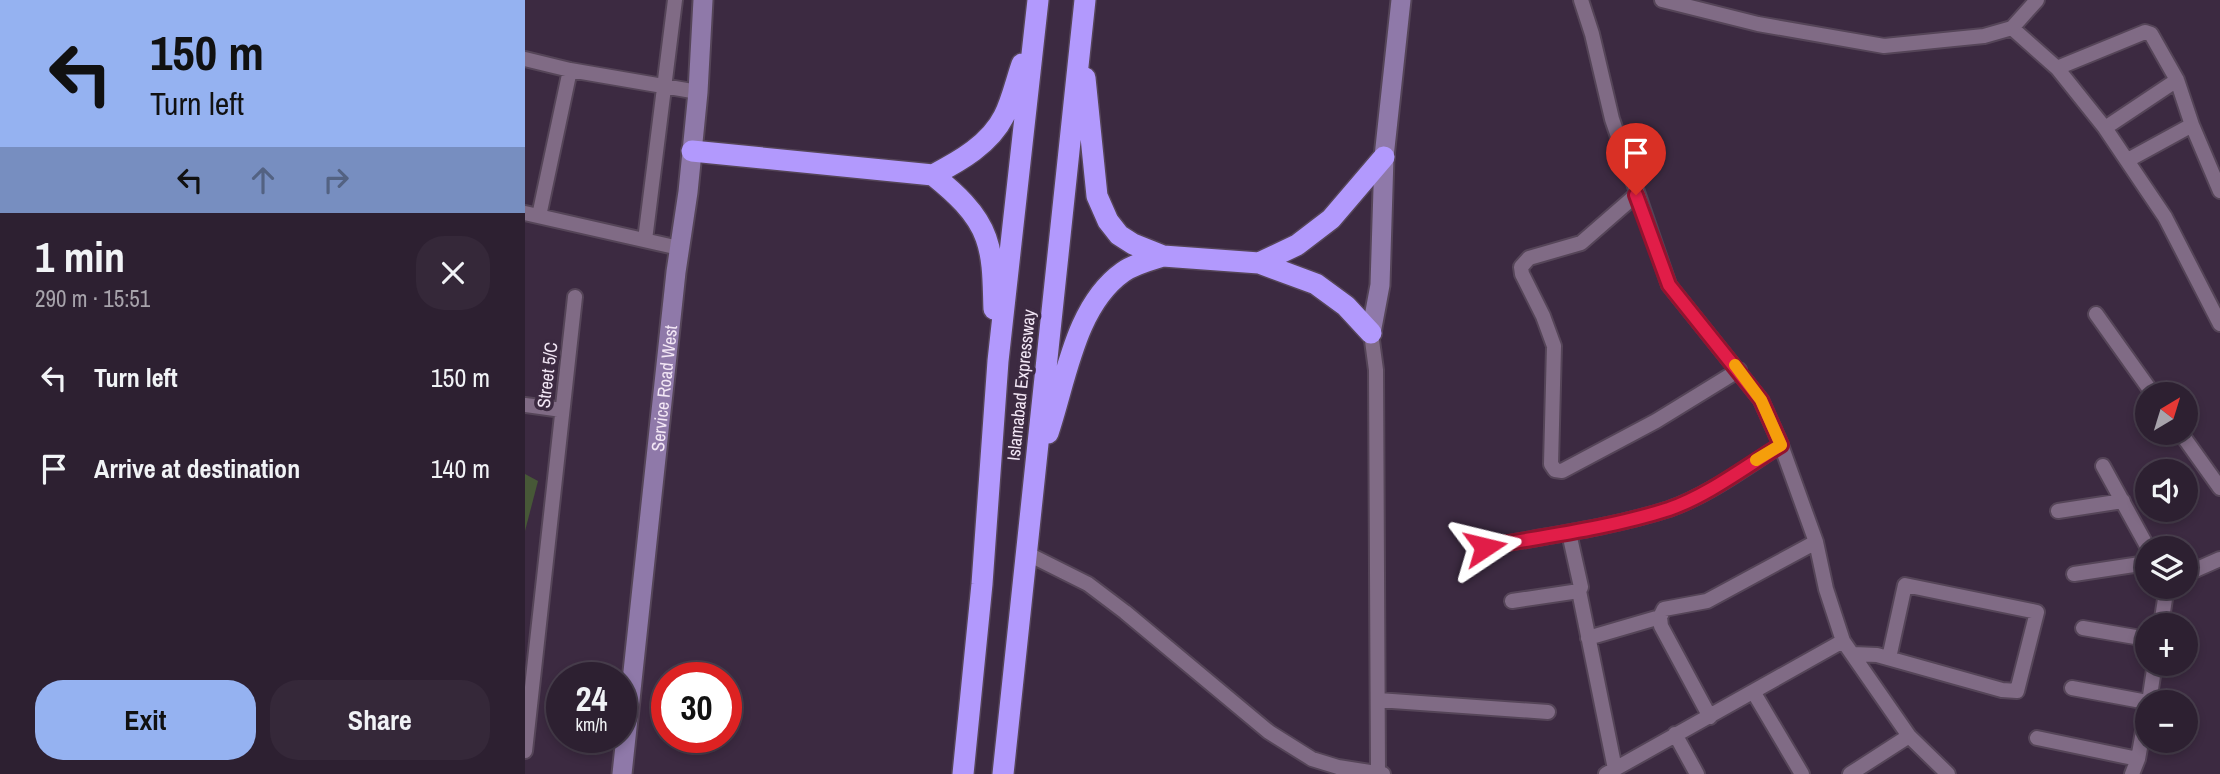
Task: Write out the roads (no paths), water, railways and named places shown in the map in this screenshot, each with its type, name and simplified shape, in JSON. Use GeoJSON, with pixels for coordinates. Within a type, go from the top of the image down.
{"type":"FeatureCollection","features":[{"type":"Feature","properties":{"kind":"highway","name":"Islamabad Expressway"},"geometry":{"type":"LineString","coordinates":[[1003,774],[1085,0]]}},
{"type":"Feature","properties":{"kind":"highway","name":"Islamabad Expressway"},"geometry":{"type":"LineString","coordinates":[[963,774],[982,584],[998,360],[1037,9]]}},
{"type":"Feature","properties":{"kind":"highway"},"geometry":{"type":"LineString","coordinates":[[692,151],[933,175],[960,161],[985,141],[1003,118],[1037,9]]}},
{"type":"Feature","properties":{"kind":"highway"},"geometry":{"type":"LineString","coordinates":[[1081,37],[1097,196],[1108,221],[1119,234],[1133,244],[1163,256],[1259,263],[1317,284],[1346,306],[1371,333]]}},
{"type":"Feature","properties":{"kind":"highway"},"geometry":{"type":"LineString","coordinates":[[1259,263],[1297,245],[1331,219],[1384,157]]}},
{"type":"Feature","properties":{"kind":"highway"},"geometry":{"type":"LineString","coordinates":[[933,175],[955,193],[972,213],[986,237],[998,360]]}},
{"type":"Feature","properties":{"kind":"highway"},"geometry":{"type":"LineString","coordinates":[[1035,472],[1080,329],[1092,303],[1124,270],[1163,256]]}},
{"type":"Feature","properties":{"kind":"street"},"geometry":{"type":"LineString","coordinates":[[645,240],[675,0]]}},
{"type":"Feature","properties":{"kind":"street","name":"Service Road West"},"geometry":{"type":"LineString","coordinates":[[622,774],[679,247],[692,151],[703,0]]}},
{"type":"Feature","properties":{"kind":"street"},"geometry":{"type":"LineString","coordinates":[[1026,553],[1088,584],[1269,732],[1312,759],[1338,767],[1381,774],[1376,370],[1371,333],[1380,285],[1384,157],[1401,0]]}},
{"type":"Feature","properties":{"kind":"street"},"geometry":{"type":"LineString","coordinates":[[1581,0],[1612,119],[1669,285],[1761,400],[1781,445],[1816,542],[1826,589],[1843,640],[1909,737],[1948,774]]}},
{"type":"Feature","properties":{"kind":"street"},"geometry":{"type":"LineString","coordinates":[[1661,0],[1758,24],[1884,46],[1984,36],[2012,28],[2037,0]]}},
{"type":"Feature","properties":{"kind":"street"},"geometry":{"type":"LineString","coordinates":[[2012,28],[2057,68],[2128,160],[2165,217],[2220,324]]}},
{"type":"Feature","properties":{"kind":"street"},"geometry":{"type":"LineString","coordinates":[[2057,68],[2145,32],[2155,38],[2177,80],[2192,125],[2219,186]]}},
{"type":"Feature","properties":{"kind":"street"},"geometry":{"type":"LineString","coordinates":[[525,60],[698,92]]}},
{"type":"Feature","properties":{"kind":"street"},"geometry":{"type":"LineString","coordinates":[[570,70],[532,215],[679,247]]}},
{"type":"Feature","properties":{"kind":"street"},"geometry":{"type":"LineString","coordinates":[[2105,128],[2177,80]]}},
{"type":"Feature","properties":{"kind":"street"},"geometry":{"type":"LineString","coordinates":[[2128,160],[2192,125]]}},
{"type":"Feature","properties":{"kind":"street"},"geometry":{"type":"LineString","coordinates":[[1636,195],[1581,243],[1529,258],[1521,267],[1554,346],[1551,464],[1555,470],[1562,471],[1656,421],[1739,370]]}},
{"type":"Feature","properties":{"kind":"street","name":"Street 5/C"},"geometry":{"type":"LineString","coordinates":[[525,751],[575,297]]}},
{"type":"Feature","properties":{"kind":"street"},"geometry":{"type":"LineString","coordinates":[[2096,314],[2144,382]]}},
{"type":"Feature","properties":{"kind":"street"},"geometry":{"type":"LineString","coordinates":[[525,405],[562,410]]}},
{"type":"Feature","properties":{"kind":"street"},"geometry":{"type":"LineString","coordinates":[[1485,547],[1569,533],[1671,508],[1707,491],[1781,445]]}},
{"type":"Feature","properties":{"kind":"street"},"geometry":{"type":"LineString","coordinates":[[2189,445],[2220,488]]}},
{"type":"Feature","properties":{"kind":"street"},"geometry":{"type":"LineString","coordinates":[[2103,466],[2142,536]]}},
{"type":"Feature","properties":{"kind":"street"},"geometry":{"type":"LineString","coordinates":[[2058,511],[2123,501]]}},
{"type":"Feature","properties":{"kind":"street"},"geometry":{"type":"LineString","coordinates":[[1569,533],[1581,587],[1588,638],[1618,770],[1675,734],[1754,693],[1843,640]]}},
{"type":"Feature","properties":{"kind":"street"},"geometry":{"type":"LineString","coordinates":[[1710,717],[1661,626],[1660,617],[1664,609],[1707,601],[1816,542]]}},
{"type":"Feature","properties":{"kind":"street"},"geometry":{"type":"LineString","coordinates":[[2198,569],[2220,559]]}},
{"type":"Feature","properties":{"kind":"street"},"geometry":{"type":"LineString","coordinates":[[2074,574],[2135,564]]}},
{"type":"Feature","properties":{"kind":"street"},"geometry":{"type":"LineString","coordinates":[[1853,654],[1877,655],[2003,690],[2017,691],[2037,612],[1905,585],[1889,658]]}},
{"type":"Feature","properties":{"kind":"street"},"geometry":{"type":"LineString","coordinates":[[1512,601],[1580,591]]}},
{"type":"Feature","properties":{"kind":"street"},"geometry":{"type":"LineString","coordinates":[[1588,638],[1660,617]]}},
{"type":"Feature","properties":{"kind":"street"},"geometry":{"type":"LineString","coordinates":[[2083,628],[2135,637]]}},
{"type":"Feature","properties":{"kind":"street"},"geometry":{"type":"LineString","coordinates":[[2072,688],[2135,700]]}},
{"type":"Feature","properties":{"kind":"street"},"geometry":{"type":"LineString","coordinates":[[1754,693],[1802,774]]}},
{"type":"Feature","properties":{"kind":"street"},"geometry":{"type":"LineString","coordinates":[[1378,700],[1548,712]]}},
{"type":"Feature","properties":{"kind":"street"},"geometry":{"type":"LineString","coordinates":[[1675,734],[1697,774]]}},
{"type":"Feature","properties":{"kind":"street"},"geometry":{"type":"LineString","coordinates":[[1850,774],[1909,737]]}},
{"type":"Feature","properties":{"kind":"street"},"geometry":{"type":"LineString","coordinates":[[2037,738],[2138,759]]}},
{"type":"Feature","properties":{"kind":"street"},"geometry":{"type":"LineString","coordinates":[[2132,774],[2139,753]]}},
{"type":"Feature","properties":{"kind":"street"},"geometry":{"type":"LineString","coordinates":[[1312,759],[1316,774]]}}]}
